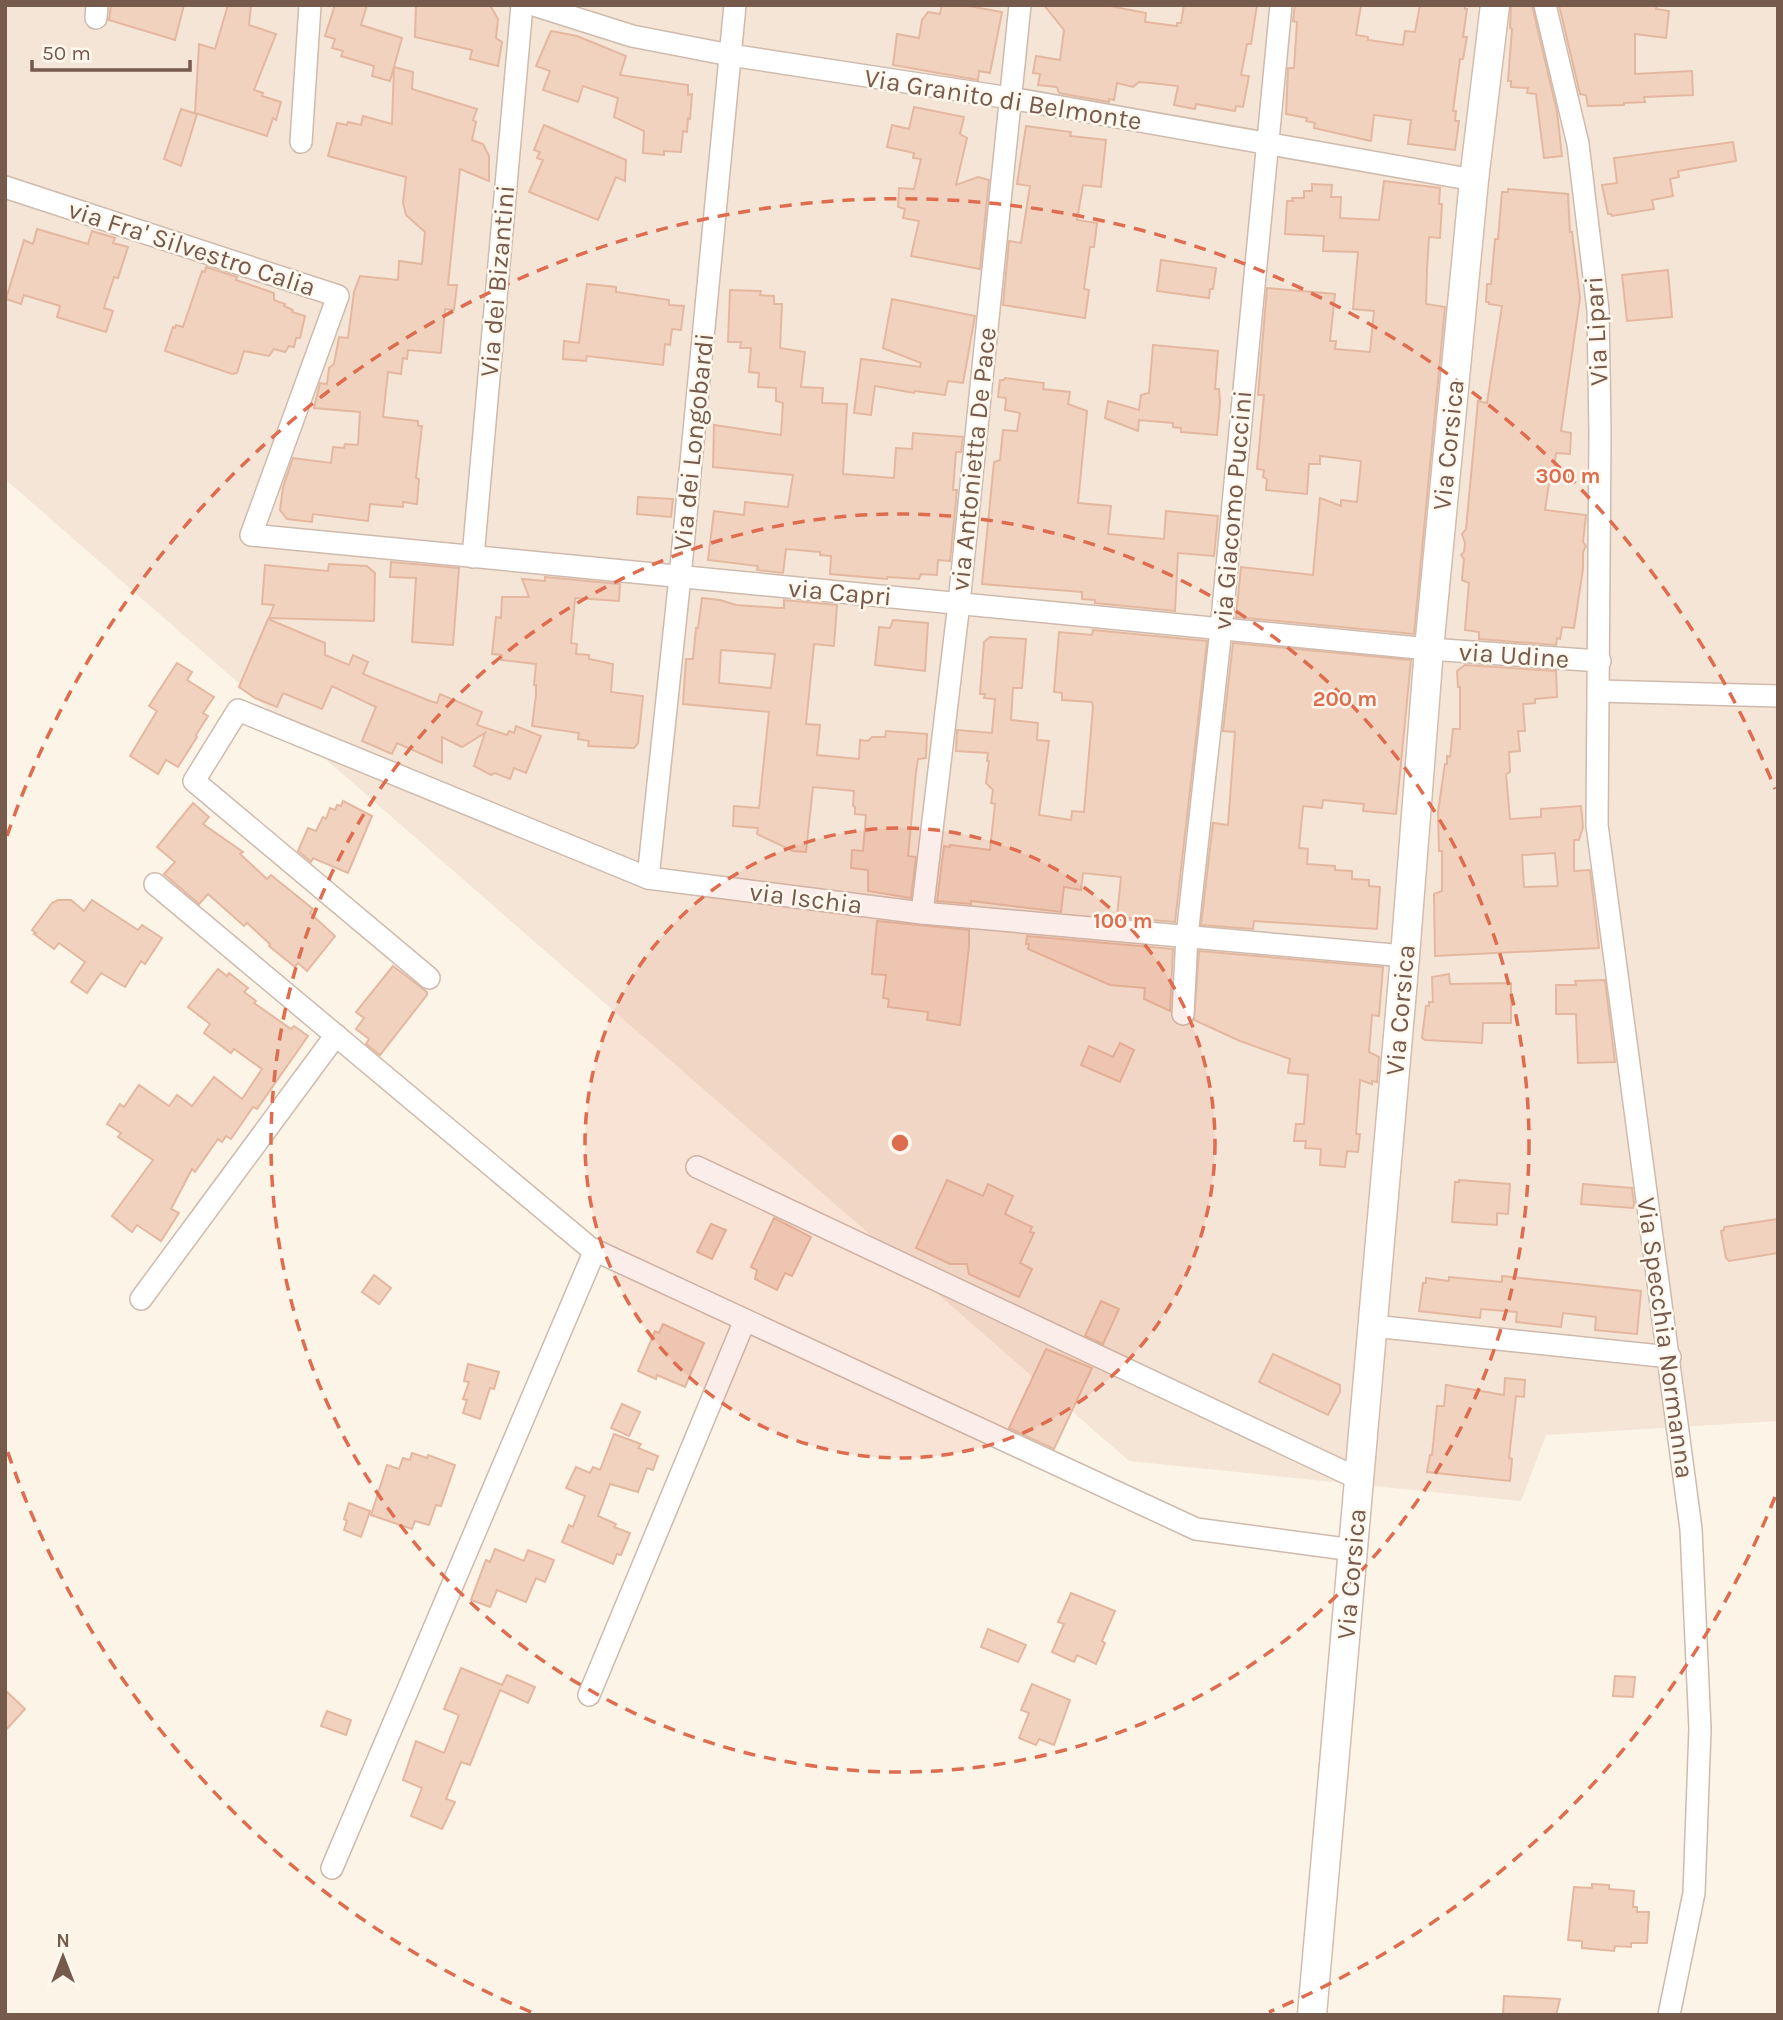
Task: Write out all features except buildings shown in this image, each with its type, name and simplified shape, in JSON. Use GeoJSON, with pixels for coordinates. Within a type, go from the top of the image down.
{"type":"FeatureCollection","features":[{"type":"Feature","properties":{"kind":"main road","name":"Via Corsica"},"geometry":{"type":"LineString","coordinates":[[1312,2015],[1405,956],[1429,649],[1474,180],[1495,5]]}},
{"type":"Feature","properties":{"kind":"street"},"geometry":{"type":"LineString","coordinates":[[301,142],[310,5]]}},
{"type":"Feature","properties":{"kind":"street","name":"Via dei Bizantini"},"geometry":{"type":"LineString","coordinates":[[473,557],[522,5]]}},
{"type":"Feature","properties":{"kind":"street","name":"Via Granito di Belmonte"},"geometry":{"type":"LineString","coordinates":[[534,5],[632,36],[730,55],[1010,98],[1474,180]]}},
{"type":"Feature","properties":{"kind":"street","name":"Via dei Longobardi"},"geometry":{"type":"LineString","coordinates":[[648,878],[735,5]]}},
{"type":"Feature","properties":{"kind":"street","name":"via Antonietta De Pace"},"geometry":{"type":"LineString","coordinates":[[922,913],[959,603],[1020,5]]}},
{"type":"Feature","properties":{"kind":"street","name":"via Giacomo Puccini"},"geometry":{"type":"LineString","coordinates":[[1183,1014],[1187,936],[1221,629],[1281,5]]}},
{"type":"Feature","properties":{"kind":"street","name":"Via Lipari"},"geometry":{"type":"LineString","coordinates":[[1545,5],[1578,144],[1598,310],[1600,661]]}},
{"type":"Feature","properties":{"kind":"street","name":"via Fra' Silvestro Calia"},"geometry":{"type":"LineString","coordinates":[[5,187],[338,296],[251,535]]}},
{"type":"Feature","properties":{"kind":"street","name":"via Capri"},"geometry":{"type":"LineString","coordinates":[[251,535],[1429,649]]}},
{"type":"Feature","properties":{"kind":"street","name":"via Udine"},"geometry":{"type":"LineString","coordinates":[[1429,649],[1600,661]]}},
{"type":"Feature","properties":{"kind":"street","name":"Via Specchia Normanna"},"geometry":{"type":"LineString","coordinates":[[1600,661],[1597,825],[1691,1529],[1700,1730],[1694,1893],[1669,2015]]}},
{"type":"Feature","properties":{"kind":"street"},"geometry":{"type":"LineString","coordinates":[[1599,691],[1778,696]]}},
{"type":"Feature","properties":{"kind":"street","name":"via Ischia"},"geometry":{"type":"LineString","coordinates":[[429,978],[194,781],[238,710],[648,878],[922,913],[1405,956]]}},
{"type":"Feature","properties":{"kind":"street"},"geometry":{"type":"LineString","coordinates":[[155,884],[595,1250],[1196,1529],[1353,1550]]}},
{"type":"Feature","properties":{"kind":"street"},"geometry":{"type":"LineString","coordinates":[[141,1299],[336,1035]]}},
{"type":"Feature","properties":{"kind":"street"},"geometry":{"type":"LineString","coordinates":[[697,1167],[1359,1479]]}},
{"type":"Feature","properties":{"kind":"street"},"geometry":{"type":"LineString","coordinates":[[332,1868],[595,1250]]}},
{"type":"Feature","properties":{"kind":"street"},"geometry":{"type":"LineString","coordinates":[[589,1695],[745,1320]]}},
{"type":"Feature","properties":{"kind":"street"},"geometry":{"type":"LineString","coordinates":[[1373,1326],[1670,1357]]}},
{"type":"Feature","properties":{"kind":"shaded area"},"geometry":{"type":"Polygon","coordinates":[[[5,5],[1778,5],[1778,1421],[1546,1435],[1521,1501],[1129,1461],[5,479],[5,5]]]}}]}
